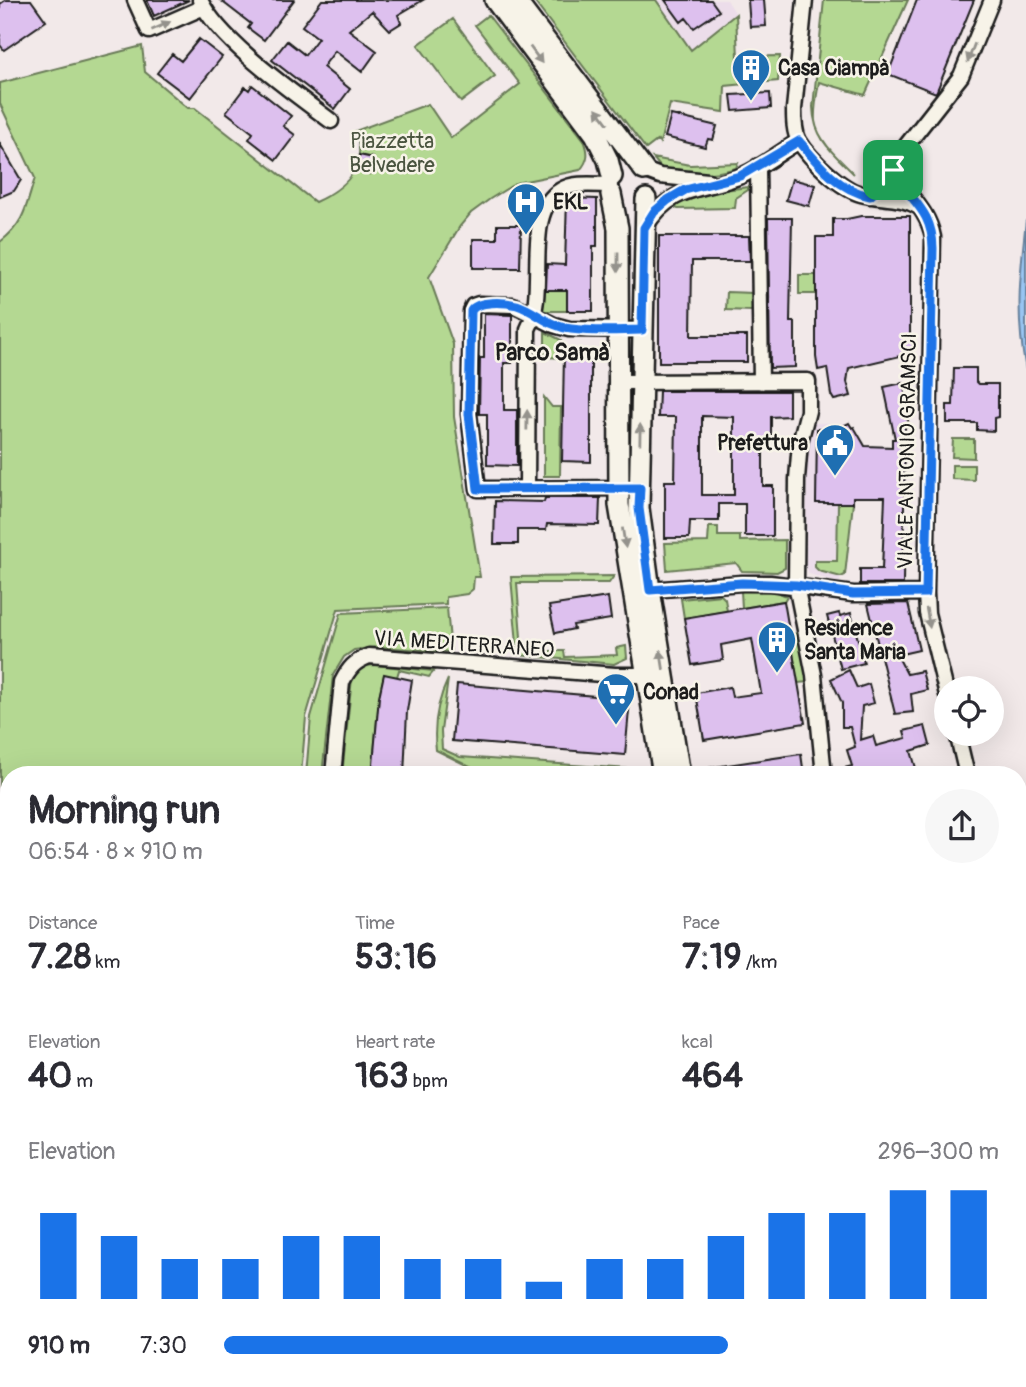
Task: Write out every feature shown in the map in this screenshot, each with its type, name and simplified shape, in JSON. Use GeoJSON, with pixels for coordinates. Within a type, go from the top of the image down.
{"type":"FeatureCollection","features":[{"type":"Feature","properties":{"kind":"street"},"geometry":{"type":"LineString","coordinates":[[135,0],[149,31],[202,4],[209,16],[241,48],[331,121]]}},
{"type":"Feature","properties":{"kind":"street"},"geometry":{"type":"LineString","coordinates":[[495,0],[595,134],[608,160],[618,228],[619,505],[662,766]]}},
{"type":"Feature","properties":{"kind":"street"},"geometry":{"type":"LineString","coordinates":[[515,0],[644,170],[650,183],[650,192],[639,204],[627,206],[617,201],[611,185]]}},
{"type":"Feature","properties":{"kind":"street"},"geometry":{"type":"LineString","coordinates":[[805,0],[794,110],[794,125],[799,141],[825,173],[857,194],[904,200],[922,209]]}},
{"type":"Feature","properties":{"kind":"street"},"geometry":{"type":"LineString","coordinates":[[870,196],[886,182],[898,156],[942,103],[966,67],[992,0]]}},
{"type":"Feature","properties":{"kind":"street"},"geometry":{"type":"LineString","coordinates":[[644,228],[654,212],[685,190],[740,176],[799,141]]}},
{"type":"Feature","properties":{"kind":"street"},"geometry":{"type":"LineString","coordinates":[[611,185],[626,166],[633,165],[660,176],[719,181]]}},
{"type":"Feature","properties":{"kind":"street"},"geometry":{"type":"LineString","coordinates":[[758,166],[761,382]]}},
{"type":"Feature","properties":{"kind":"street","name":"VIALE ANTONIO GRAMSCI"},"geometry":{"type":"LineString","coordinates":[[893,170],[922,209],[930,226],[933,248],[926,593],[927,613],[942,676]]}},
{"type":"Feature","properties":{"kind":"street"},"geometry":{"type":"LineString","coordinates":[[527,488],[528,328],[535,316],[538,236],[544,213],[560,190],[573,186],[611,185]]}},
{"type":"Feature","properties":{"kind":"street"},"geometry":{"type":"LineString","coordinates":[[646,199],[639,508],[679,766]]}},
{"type":"Feature","properties":{"kind":"street"},"geometry":{"type":"LineString","coordinates":[[640,488],[478,489],[469,414],[471,311],[479,304],[513,304],[569,329],[642,330]]}},
{"type":"Feature","properties":{"kind":"street"},"geometry":{"type":"LineString","coordinates":[[619,382],[808,381],[808,411],[800,442],[797,479],[796,585],[814,675],[823,766]]}},
{"type":"Feature","properties":{"kind":"street"},"geometry":{"type":"LineString","coordinates":[[650,590],[742,583],[796,585],[853,594],[926,593]]}},
{"type":"Feature","properties":{"kind":"street","name":"VIA MEDITERRANEO"},"geometry":{"type":"LineString","coordinates":[[334,766],[342,682],[349,668],[369,656],[615,676],[637,675],[646,671]]}},
{"type":"Feature","properties":{"kind":"street"},"geometry":{"type":"LineString","coordinates":[[960,746],[965,766]]}},
{"type":"Feature","properties":{"kind":"shaded area"},"geometry":{"type":"Polygon","coordinates":[[[656,0],[727,0],[736,14],[691,50],[656,0]]]}},
{"type":"Feature","properties":{"kind":"shaded area"},"geometry":{"type":"Polygon","coordinates":[[[812,423],[849,423],[864,443],[854,451],[853,503],[845,575],[839,583],[809,574],[806,566],[807,480],[803,478],[806,442],[812,423]]]}},
{"type":"Feature","properties":{"kind":"green space"},"geometry":{"type":"Polygon","coordinates":[[[533,0],[656,0],[691,50],[736,14],[738,57],[780,56],[778,81],[725,86],[724,112],[670,104],[660,143],[658,140],[646,149],[533,0]]]}},
{"type":"Feature","properties":{"kind":"green space"},"geometry":{"type":"Polygon","coordinates":[[[824,0],[908,0],[865,95],[819,82],[815,111],[817,128],[813,107],[824,0]]]}},
{"type":"Feature","properties":{"kind":"green space","name":"Piazzetta Belvedere"},"geometry":{"type":"Polygon","coordinates":[[[488,15],[584,140],[587,156],[580,170],[516,183],[471,213],[429,277],[453,344],[454,417],[480,577],[474,577],[473,589],[467,594],[446,597],[446,604],[338,609],[306,717],[302,766],[0,766],[0,242],[20,221],[35,178],[0,104],[0,83],[142,46],[145,72],[188,108],[195,108],[315,202],[336,190],[352,175],[359,155],[355,131],[428,104],[451,138],[520,84],[475,25],[488,15]]]}},
{"type":"Feature","properties":{"kind":"green space"},"geometry":{"type":"Polygon","coordinates":[[[453,19],[495,76],[461,102],[418,45],[453,19]]]}},
{"type":"Feature","properties":{"kind":"green space"},"geometry":{"type":"Polygon","coordinates":[[[653,158],[690,165],[738,163],[736,168],[727,171],[690,173],[662,169],[653,158]]]}},
{"type":"Feature","properties":{"kind":"green space"},"geometry":{"type":"Polygon","coordinates":[[[748,187],[748,190],[736,198],[735,208],[674,207],[698,194],[748,187]]]}},
{"type":"Feature","properties":{"kind":"green space"},"geometry":{"type":"Polygon","coordinates":[[[799,275],[816,275],[816,287],[825,287],[826,294],[799,294],[799,275]]]}},
{"type":"Feature","properties":{"kind":"green space"},"geometry":{"type":"Polygon","coordinates":[[[543,290],[567,290],[567,311],[543,311],[543,290]]]}},
{"type":"Feature","properties":{"kind":"green space"},"geometry":{"type":"Polygon","coordinates":[[[727,292],[753,293],[752,311],[726,310],[727,292]]]}},
{"type":"Feature","properties":{"kind":"green space"},"geometry":{"type":"Polygon","coordinates":[[[545,332],[561,340],[562,358],[545,357],[545,332]]]}},
{"type":"Feature","properties":{"kind":"green space"},"geometry":{"type":"Polygon","coordinates":[[[544,397],[552,407],[561,407],[560,476],[544,476],[544,397]]]}},
{"type":"Feature","properties":{"kind":"green space"},"geometry":{"type":"Polygon","coordinates":[[[953,439],[974,439],[974,458],[952,457],[953,439]]]}},
{"type":"Feature","properties":{"kind":"green space"},"geometry":{"type":"Polygon","coordinates":[[[952,465],[974,465],[974,480],[952,479],[952,465]]]}},
{"type":"Feature","properties":{"kind":"green space"},"geometry":{"type":"Polygon","coordinates":[[[838,503],[853,503],[845,575],[841,577],[819,571],[815,567],[815,561],[837,561],[838,503]]]}},
{"type":"Feature","properties":{"kind":"green space"},"geometry":{"type":"Polygon","coordinates":[[[709,527],[718,527],[718,536],[740,536],[740,541],[785,540],[785,568],[777,572],[742,571],[736,563],[667,570],[665,543],[708,542],[709,527]]]}},
{"type":"Feature","properties":{"kind":"green space"},"geometry":{"type":"Polygon","coordinates":[[[614,576],[609,583],[517,583],[522,651],[564,651],[565,657],[617,655],[616,648],[626,646],[627,658],[614,664],[518,655],[511,577],[614,576]]]}},
{"type":"Feature","properties":{"kind":"green space"},"geometry":{"type":"Polygon","coordinates":[[[741,591],[776,592],[787,596],[784,601],[742,608],[741,591]]]}},
{"type":"Feature","properties":{"kind":"green space"},"geometry":{"type":"Polygon","coordinates":[[[721,595],[725,599],[727,611],[684,618],[681,599],[721,595]]]}},
{"type":"Feature","properties":{"kind":"green space"},"geometry":{"type":"Polygon","coordinates":[[[447,608],[451,652],[379,647],[354,650],[344,657],[333,675],[323,766],[307,766],[311,717],[341,613],[447,608]]]}},
{"type":"Feature","properties":{"kind":"green space"},"geometry":{"type":"Polygon","coordinates":[[[797,633],[808,682],[798,683],[790,635],[797,633]]]}},
{"type":"Feature","properties":{"kind":"green space"},"geometry":{"type":"Polygon","coordinates":[[[367,666],[434,671],[429,677],[399,670],[397,677],[384,675],[379,697],[373,766],[343,766],[352,678],[361,668],[367,666]]]}},
{"type":"Feature","properties":{"kind":"green space"},"geometry":{"type":"Polygon","coordinates":[[[448,679],[441,731],[442,749],[460,757],[587,766],[468,766],[436,750],[435,732],[441,696],[448,679]]]}},
{"type":"Feature","properties":{"kind":"water"},"geometry":{"type":"Polygon","coordinates":[[[1026,220],[1026,370],[1021,331],[1020,277],[1026,220]]]}},
{"type":"Feature","properties":{"kind":"building"},"geometry":{"type":"Polygon","coordinates":[[[6,0],[31,0],[46,21],[4,50],[0,45],[0,4],[6,0]]]}},
{"type":"Feature","properties":{"kind":"building"},"geometry":{"type":"Polygon","coordinates":[[[147,0],[189,0],[154,16],[147,0]]]}},
{"type":"Feature","properties":{"kind":"building"},"geometry":{"type":"Polygon","coordinates":[[[220,0],[294,0],[264,40],[248,28],[251,24],[220,0]]]}},
{"type":"Feature","properties":{"kind":"building"},"geometry":{"type":"Polygon","coordinates":[[[322,0],[423,0],[398,15],[401,23],[390,30],[372,11],[349,30],[377,51],[362,72],[335,51],[323,67],[350,89],[335,109],[272,60],[287,41],[305,55],[318,38],[302,26],[322,0]]]}},
{"type":"Feature","properties":{"kind":"building"},"geometry":{"type":"Polygon","coordinates":[[[665,0],[711,0],[719,11],[694,28],[686,18],[681,22],[665,0]]]}},
{"type":"Feature","properties":{"kind":"building"},"geometry":{"type":"Polygon","coordinates":[[[748,0],[764,0],[766,26],[750,27],[748,0]]]}},
{"type":"Feature","properties":{"kind":"building"},"geometry":{"type":"Polygon","coordinates":[[[917,0],[974,0],[936,93],[888,74],[917,0]]]}},
{"type":"Feature","properties":{"kind":"building"},"geometry":{"type":"Polygon","coordinates":[[[199,39],[222,57],[190,98],[157,73],[172,54],[181,61],[199,39]]]}},
{"type":"Feature","properties":{"kind":"building"},"geometry":{"type":"Polygon","coordinates":[[[252,85],[291,116],[283,126],[295,135],[276,160],[249,139],[253,133],[226,112],[245,87],[249,90],[252,85]]]}},
{"type":"Feature","properties":{"kind":"building","name":"Casa Ciampà"},"geometry":{"type":"Polygon","coordinates":[[[770,93],[771,108],[733,111],[731,95],[770,93]]]}},
{"type":"Feature","properties":{"kind":"building"},"geometry":{"type":"Polygon","coordinates":[[[671,115],[717,126],[713,140],[708,139],[705,147],[665,137],[671,115]]]}},
{"type":"Feature","properties":{"kind":"building"},"geometry":{"type":"Polygon","coordinates":[[[0,144],[21,180],[14,191],[0,197],[0,144]]]}},
{"type":"Feature","properties":{"kind":"building"},"geometry":{"type":"Polygon","coordinates":[[[359,155],[373,158],[370,174],[355,170],[359,155]]]}},
{"type":"Feature","properties":{"kind":"building"},"geometry":{"type":"Polygon","coordinates":[[[792,179],[815,185],[809,206],[786,200],[792,179]]]}},
{"type":"Feature","properties":{"kind":"building"},"geometry":{"type":"Polygon","coordinates":[[[567,198],[597,199],[597,246],[593,246],[593,311],[567,311],[567,290],[546,290],[547,264],[565,265],[567,198]]]}},
{"type":"Feature","properties":{"kind":"building"},"geometry":{"type":"Polygon","coordinates":[[[910,216],[910,335],[913,335],[913,353],[849,368],[847,382],[851,396],[834,400],[827,368],[818,370],[816,357],[816,237],[833,237],[833,219],[910,216]]]}},
{"type":"Feature","properties":{"kind":"building"},"geometry":{"type":"Polygon","coordinates":[[[768,218],[792,218],[790,322],[795,322],[795,367],[770,368],[768,218]]]}},
{"type":"Feature","properties":{"kind":"building"},"geometry":{"type":"Polygon","coordinates":[[[497,225],[521,225],[520,268],[473,268],[473,239],[497,239],[497,225]]]}},
{"type":"Feature","properties":{"kind":"building"},"geometry":{"type":"Polygon","coordinates":[[[659,236],[749,236],[750,261],[692,261],[691,336],[747,336],[747,362],[659,362],[659,236]]]}},
{"type":"Feature","properties":{"kind":"building"},"geometry":{"type":"Polygon","coordinates":[[[484,314],[512,315],[512,363],[504,363],[504,410],[517,410],[517,466],[487,465],[487,414],[479,414],[480,358],[484,358],[484,314]]]}},
{"type":"Feature","properties":{"kind":"building"},"geometry":{"type":"Polygon","coordinates":[[[591,353],[591,462],[562,461],[564,354],[591,353]]]}},
{"type":"Feature","properties":{"kind":"building"},"geometry":{"type":"Polygon","coordinates":[[[954,368],[976,368],[978,384],[998,384],[998,417],[994,418],[994,431],[977,430],[977,423],[947,423],[947,405],[953,405],[954,368]]]}},
{"type":"Feature","properties":{"kind":"building"},"geometry":{"type":"Polygon","coordinates":[[[903,383],[910,416],[907,417],[909,426],[905,426],[903,584],[860,584],[860,569],[882,569],[885,497],[853,497],[853,503],[816,503],[817,429],[837,429],[849,423],[865,446],[892,447],[892,439],[895,439],[884,387],[903,383]]]}},
{"type":"Feature","properties":{"kind":"building"},"geometry":{"type":"Polygon","coordinates":[[[659,391],[789,391],[789,416],[771,417],[771,441],[763,441],[763,486],[773,486],[773,536],[745,536],[745,504],[719,504],[719,521],[690,521],[689,538],[665,538],[665,481],[675,481],[676,417],[658,417],[659,391]],[[702,416],[702,495],[734,495],[734,417],[702,416]]]}},
{"type":"Feature","properties":{"kind":"building"},"geometry":{"type":"Polygon","coordinates":[[[545,498],[600,498],[599,525],[547,524],[546,530],[518,530],[518,544],[494,544],[495,501],[544,502],[545,498]]]}},
{"type":"Feature","properties":{"kind":"building"},"geometry":{"type":"Polygon","coordinates":[[[608,597],[611,619],[573,625],[574,629],[555,633],[549,606],[608,597]]]}},
{"type":"Feature","properties":{"kind":"building","name":"Residence Santa Maria"},"geometry":{"type":"Polygon","coordinates":[[[784,601],[805,723],[704,740],[696,693],[730,687],[732,697],[761,693],[752,639],[721,645],[723,660],[692,665],[684,618],[784,601]]]}},
{"type":"Feature","properties":{"kind":"building"},"geometry":{"type":"Polygon","coordinates":[[[908,603],[919,650],[897,655],[907,674],[922,671],[927,690],[911,694],[913,712],[895,714],[868,604],[908,603]]]}},
{"type":"Feature","properties":{"kind":"building"},"geometry":{"type":"Polygon","coordinates":[[[839,613],[840,616],[851,613],[864,663],[841,669],[827,616],[839,613]]]}},
{"type":"Feature","properties":{"kind":"building"},"geometry":{"type":"Polygon","coordinates":[[[849,670],[857,688],[869,684],[874,703],[862,706],[860,740],[873,736],[876,746],[906,738],[904,731],[925,726],[930,745],[911,751],[915,766],[852,766],[847,750],[855,747],[850,727],[842,727],[842,703],[831,679],[849,670]]]}},
{"type":"Feature","properties":{"kind":"building"},"geometry":{"type":"Polygon","coordinates":[[[384,674],[412,680],[407,711],[404,766],[373,766],[379,697],[384,674]]]}},
{"type":"Feature","properties":{"kind":"building"},"geometry":{"type":"Polygon","coordinates":[[[457,684],[630,699],[625,755],[452,741],[457,684]]]}},
{"type":"Feature","properties":{"kind":"building"},"geometry":{"type":"Polygon","coordinates":[[[801,754],[803,766],[721,766],[801,754]]]}},
{"type":"Feature","properties":{"kind":"place","name":"Casa Ciampà"},"geometry":{"type":"Point","coordinates":[751,102]}},
{"type":"Feature","properties":{"kind":"place","name":"EKL"},"geometry":{"type":"Point","coordinates":[526,236]}},
{"type":"Feature","properties":{"kind":"place","name":"Prefettura"},"geometry":{"type":"Point","coordinates":[835,477]}},
{"type":"Feature","properties":{"kind":"place","name":"Residence Santa Maria"},"geometry":{"type":"Point","coordinates":[777,674]}},
{"type":"Feature","properties":{"kind":"place","name":"Conad"},"geometry":{"type":"Point","coordinates":[616,726]}},
{"type":"Feature","properties":{"kind":"district","name":"Parco Samà"},"geometry":{"type":"Point","coordinates":[552,352]}},
{"type":"Feature","properties":{"kind":"route"},"geometry":{"type":"LineString","coordinates":[[799,141],[825,173],[857,194],[870,196],[886,182],[893,170],[917,200],[933,237],[926,593],[853,594],[770,583],[650,590],[639,508],[640,488],[478,489],[469,414],[471,311],[474,306],[513,304],[554,325],[569,329],[642,330],[644,228],[654,212],[668,200],[685,190],[749,172],[799,141]]}}]}
